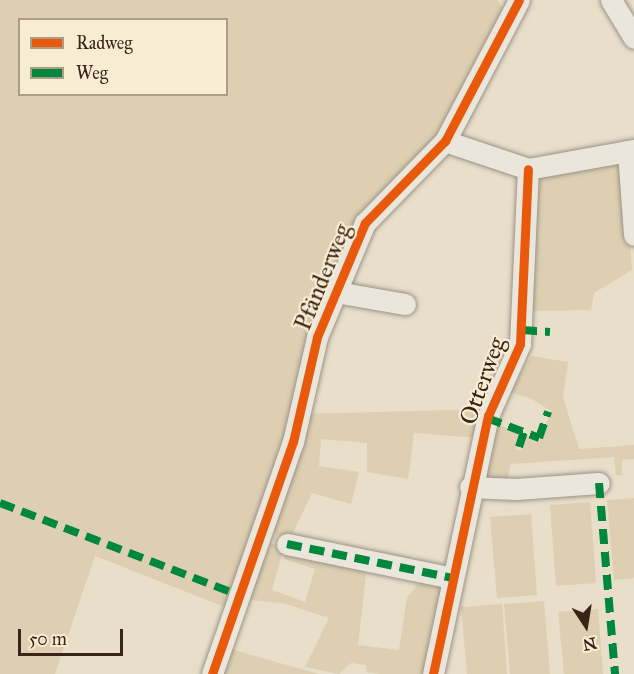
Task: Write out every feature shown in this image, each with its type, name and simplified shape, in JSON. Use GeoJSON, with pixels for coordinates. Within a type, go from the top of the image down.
{"type":"FeatureCollection","features":[{"type":"Feature","properties":{"kind":"street","name":"Pfänderweg"},"geometry":{"type":"LineString","coordinates":[[212,674],[293,442],[317,337],[365,223],[445,141],[519,0]]}},
{"type":"Feature","properties":{"kind":"street"},"geometry":{"type":"LineString","coordinates":[[611,0],[634,38]]}},
{"type":"Feature","properties":{"kind":"street"},"geometry":{"type":"LineString","coordinates":[[445,141],[528,169],[631,151],[634,235]]}},
{"type":"Feature","properties":{"kind":"street","name":"Otterweg"},"geometry":{"type":"LineString","coordinates":[[433,674],[470,487],[488,416],[520,344],[525,309],[528,169]]}},
{"type":"Feature","properties":{"kind":"street"},"geometry":{"type":"LineString","coordinates":[[336,291],[405,304]]}},
{"type":"Feature","properties":{"kind":"street"},"geometry":{"type":"LineString","coordinates":[[470,487],[516,489],[599,483]]}},
{"type":"Feature","properties":{"kind":"street"},"geometry":{"type":"LineString","coordinates":[[287,544],[453,578]]}},
{"type":"Feature","properties":{"kind":"shaded area"},"geometry":{"type":"Polygon","coordinates":[[[0,0],[498,0],[507,17],[435,143],[359,223],[290,443],[230,609],[95,556],[55,674],[0,674],[0,0]]]}},
{"type":"Feature","properties":{"kind":"shaded area"},"geometry":{"type":"Polygon","coordinates":[[[625,157],[632,270],[594,293],[591,310],[530,311],[533,172],[625,157]]]}},
{"type":"Feature","properties":{"kind":"shaded area"},"geometry":{"type":"Polygon","coordinates":[[[531,356],[568,362],[563,397],[579,449],[634,445],[634,459],[622,460],[622,475],[616,475],[614,457],[511,464],[506,485],[474,484],[489,421],[521,434],[516,450],[521,450],[525,436],[540,440],[551,411],[532,399],[510,392],[531,356]]]}},
{"type":"Feature","properties":{"kind":"shaded area"},"geometry":{"type":"Polygon","coordinates":[[[484,409],[478,438],[414,433],[408,479],[367,472],[367,443],[321,439],[319,466],[359,472],[351,504],[312,493],[291,537],[268,534],[308,414],[484,409]]]}},
{"type":"Feature","properties":{"kind":"shaded area"},"geometry":{"type":"Polygon","coordinates":[[[634,498],[634,578],[614,580],[607,500],[634,498]]]}},
{"type":"Feature","properties":{"kind":"shaded area"},"geometry":{"type":"Polygon","coordinates":[[[590,502],[596,583],[556,586],[550,505],[590,502]]]}},
{"type":"Feature","properties":{"kind":"shaded area"},"geometry":{"type":"Polygon","coordinates":[[[531,514],[537,595],[497,598],[490,517],[531,514]]]}},
{"type":"Feature","properties":{"kind":"shaded area"},"geometry":{"type":"Polygon","coordinates":[[[264,542],[284,547],[272,590],[305,602],[315,569],[284,559],[286,548],[367,565],[358,645],[399,650],[407,598],[424,577],[448,581],[428,674],[379,674],[367,672],[366,665],[351,663],[339,674],[305,667],[329,618],[283,603],[249,600],[264,542]]]}},
{"type":"Feature","properties":{"kind":"shaded area"},"geometry":{"type":"Polygon","coordinates":[[[544,601],[550,674],[510,674],[504,604],[544,601]]]}},
{"type":"Feature","properties":{"kind":"shaded area"},"geometry":{"type":"Polygon","coordinates":[[[502,604],[507,674],[467,674],[461,607],[502,604]]]}},
{"type":"Feature","properties":{"kind":"shaded area"},"geometry":{"type":"Polygon","coordinates":[[[598,609],[603,674],[564,674],[558,612],[598,609]]]}},
{"type":"Feature","properties":{"kind":"shaded area"},"geometry":{"type":"Polygon","coordinates":[[[230,649],[319,674],[221,674],[230,649]]]}},
{"type":"Feature","properties":{"kind":"marked path"},"geometry":{"type":"LineString","coordinates":[[522,330],[550,332]]}},
{"type":"Feature","properties":{"kind":"marked path"},"geometry":{"type":"LineString","coordinates":[[487,418],[539,438],[548,412]]}},
{"type":"Feature","properties":{"kind":"marked path"},"geometry":{"type":"LineString","coordinates":[[519,447],[524,432]]}},
{"type":"Feature","properties":{"kind":"marked path"},"geometry":{"type":"LineString","coordinates":[[599,483],[615,674]]}},
{"type":"Feature","properties":{"kind":"marked path"},"geometry":{"type":"LineString","coordinates":[[0,503],[241,596]]}},
{"type":"Feature","properties":{"kind":"marked path"},"geometry":{"type":"LineString","coordinates":[[287,544],[453,578]]}},
{"type":"Feature","properties":{"kind":"cycle path"},"geometry":{"type":"LineString","coordinates":[[212,674],[293,442],[317,337],[365,223],[445,141],[519,0]]}},
{"type":"Feature","properties":{"kind":"cycle path"},"geometry":{"type":"LineString","coordinates":[[433,674],[488,416],[520,344],[528,169]]}}]}
